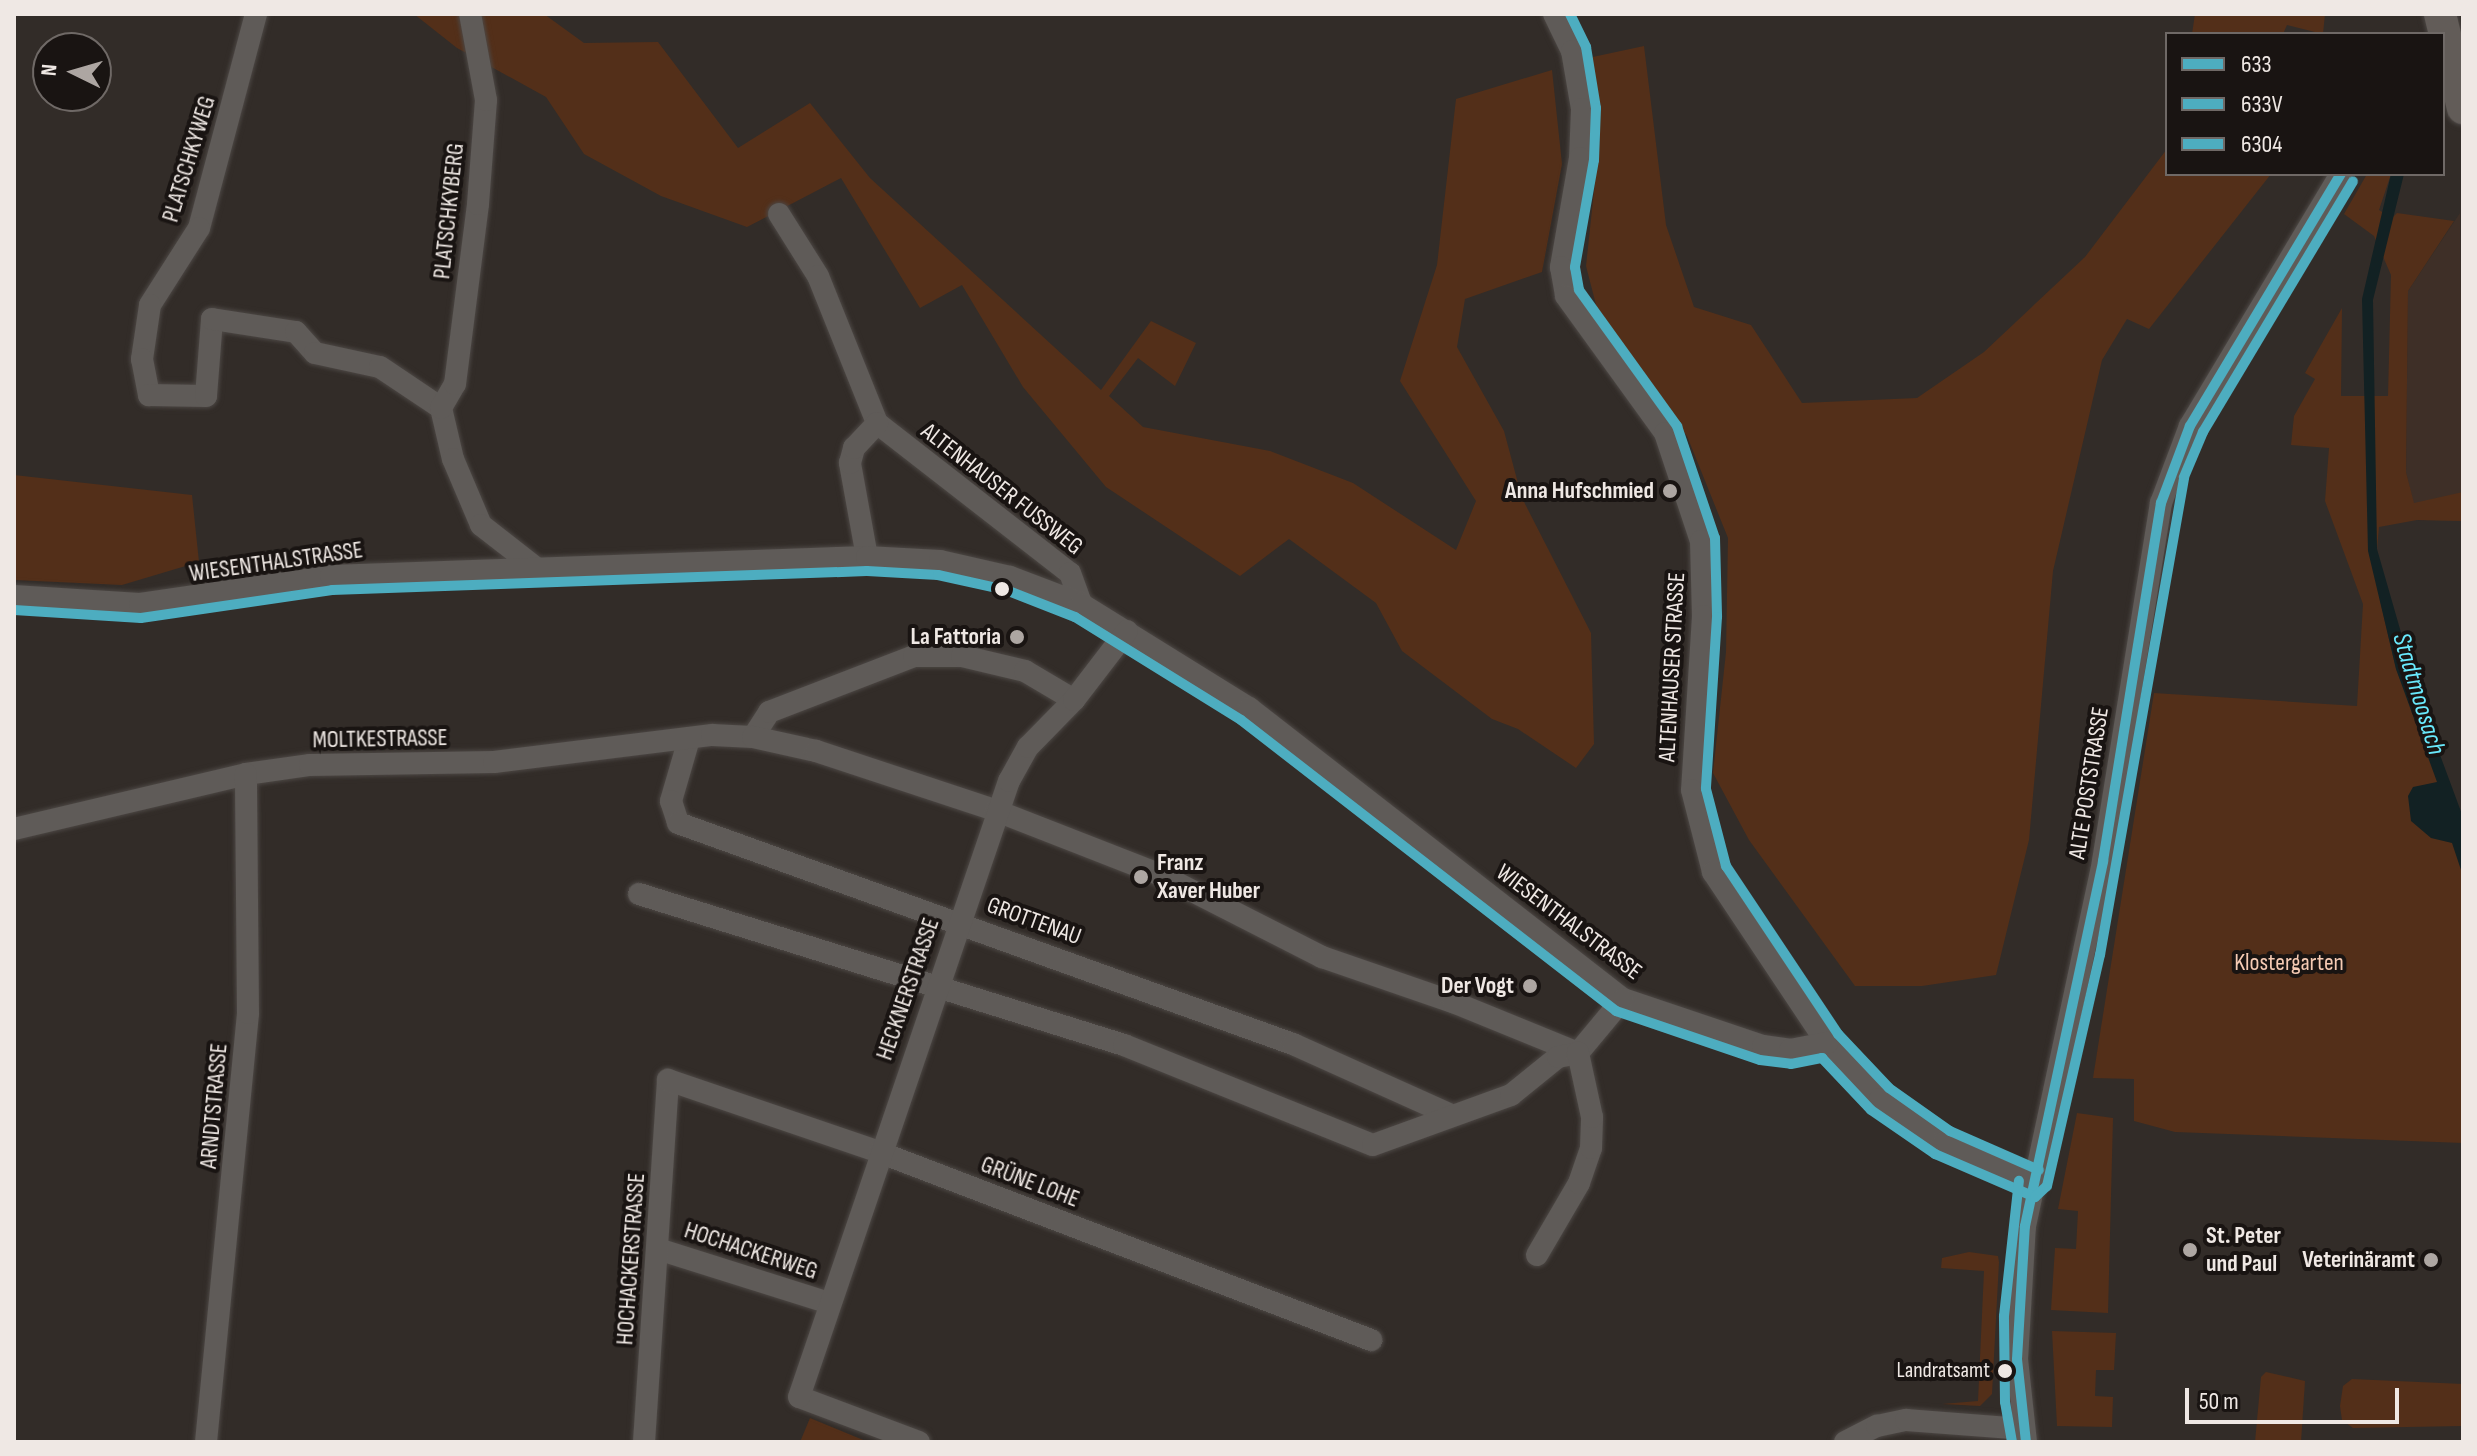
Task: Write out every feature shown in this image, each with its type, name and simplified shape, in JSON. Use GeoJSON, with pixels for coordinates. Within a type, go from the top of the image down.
{"type":"FeatureCollection","features":[{"type":"Feature","properties":{"kind":"main road"},"geometry":{"type":"LineString","coordinates":[[2445,41],[2460,95]]}},
{"type":"Feature","properties":{"kind":"street","name":"PLATSCHKYWEG"},"geometry":{"type":"LineString","coordinates":[[256,14],[199,228],[150,305],[142,359],[149,395],[206,396],[212,319],[296,332],[315,353],[380,367],[441,408]]}},
{"type":"Feature","properties":{"kind":"street","name":"ALTENHAUSER STRASSE"},"geometry":{"type":"LineString","coordinates":[[1554,14],[1572,51],[1582,109],[1580,158],[1561,267],[1566,296],[1665,433],[1701,541],[1703,616],[1691,766],[1703,846],[1734,910],[1827,1043]]}},
{"type":"Feature","properties":{"kind":"street","name":"PLATSCHKYBERG"},"geometry":{"type":"LineString","coordinates":[[441,408],[455,384],[480,189],[486,100],[471,15]]}},
{"type":"Feature","properties":{"kind":"street","name":"ALTE POSTSTRASSE"},"geometry":{"type":"LineString","coordinates":[[2024,1436],[2018,1316],[2033,1183],[2086,952],[2170,473],[2190,426],[2340,176]]}},
{"type":"Feature","properties":{"kind":"street"},"geometry":{"type":"LineString","coordinates":[[779,214],[818,276],[877,423],[854,448],[850,463],[867,557]]}},
{"type":"Feature","properties":{"kind":"street"},"geometry":{"type":"LineString","coordinates":[[441,408],[453,459],[481,525],[540,571]]}},
{"type":"Feature","properties":{"kind":"street","name":"ALTENHAUSER FUSSWEG"},"geometry":{"type":"LineString","coordinates":[[877,423],[1070,573],[1081,604]]}},
{"type":"Feature","properties":{"kind":"street","name":"WIESENTHALSTRASSE"},"geometry":{"type":"LineString","coordinates":[[14,596],[140,604],[331,576],[540,571],[867,557],[940,561],[1010,577],[1081,604],[1226,692],[1359,789],[1623,999],[1763,1046],[1790,1050],[1827,1043]]}},
{"type":"Feature","properties":{"kind":"street","name":"HECKNERSTRASSE"},"geometry":{"type":"LineString","coordinates":[[919,1442],[799,1397],[879,1152],[997,811],[1019,759],[1074,700],[1127,631]]}},
{"type":"Feature","properties":{"kind":"street"},"geometry":{"type":"LineString","coordinates":[[753,737],[769,712],[914,656],[962,656],[1025,671],[1074,700]]}},
{"type":"Feature","properties":{"kind":"street","name":"MOLTKESTRASSE"},"geometry":{"type":"LineString","coordinates":[[14,829],[246,774],[310,765],[494,762],[689,739],[753,737],[816,751],[997,811]]}},
{"type":"Feature","properties":{"kind":"street","name":"GROTTENAU"},"geometry":{"type":"LineString","coordinates":[[689,739],[671,801],[678,823],[1293,1044],[1449,1114]]}},
{"type":"Feature","properties":{"kind":"street","name":"ARNDTSTRASSE"},"geometry":{"type":"LineString","coordinates":[[206,1442],[248,1013],[246,774]]}},
{"type":"Feature","properties":{"kind":"street"},"geometry":{"type":"LineString","coordinates":[[997,811],[1161,875],[1322,957],[1578,1053]]}},
{"type":"Feature","properties":{"kind":"street"},"geometry":{"type":"LineString","coordinates":[[639,894],[1124,1045],[1373,1145],[1449,1114],[1511,1095],[1558,1057],[1578,1053],[1623,999]]}},
{"type":"Feature","properties":{"kind":"street"},"geometry":{"type":"LineString","coordinates":[[1827,1043],[1880,1099],[1926,1131],[1994,1168],[2033,1183]]}},
{"type":"Feature","properties":{"kind":"street"},"geometry":{"type":"LineString","coordinates":[[1537,1255],[1579,1183],[1591,1148],[1592,1117],[1578,1053]]}},
{"type":"Feature","properties":{"kind":"street","name":"GRÜNE LOHE"},"geometry":{"type":"LineString","coordinates":[[668,1080],[879,1152],[1371,1340]]}},
{"type":"Feature","properties":{"kind":"street","name":"HOCHACKERSTRASSE"},"geometry":{"type":"LineString","coordinates":[[644,1442],[668,1080]]}},
{"type":"Feature","properties":{"kind":"street","name":"HOCHACKERWEG"},"geometry":{"type":"LineString","coordinates":[[658,1249],[829,1303]]}},
{"type":"Feature","properties":{"kind":"street"},"geometry":{"type":"LineString","coordinates":[[1845,1442],[1877,1426],[1906,1420],[2024,1436]]}},
{"type":"Feature","properties":{"kind":"shaded area"},"geometry":{"type":"Polygon","coordinates":[[[2460,213],[2463,521],[2417,520],[2406,472],[2408,291],[2460,213]]]}},
{"type":"Feature","properties":{"kind":"green space"},"geometry":{"type":"Polygon","coordinates":[[[414,14],[544,14],[584,43],[658,42],[738,148],[810,103],[870,178],[1101,390],[1151,321],[1196,343],[1175,386],[1138,358],[1109,396],[1143,427],[1270,451],[1353,483],[1456,550],[1476,501],[1400,381],[1437,265],[1456,99],[1552,70],[1562,164],[1542,272],[1465,299],[1457,347],[1504,431],[1522,498],[1591,633],[1594,744],[1576,768],[1518,729],[1492,719],[1402,651],[1376,603],[1289,539],[1240,576],[1106,487],[1023,387],[962,285],[920,308],[841,178],[747,227],[661,196],[584,154],[546,97],[457,48],[414,14]]]}},
{"type":"Feature","properties":{"kind":"green space"},"geometry":{"type":"Polygon","coordinates":[[[2195,14],[2325,14],[2323,32],[2287,25],[2284,32],[2192,32],[2195,14]]]}},
{"type":"Feature","properties":{"kind":"green space"},"geometry":{"type":"Polygon","coordinates":[[[1644,46],[1666,225],[1694,307],[1751,325],[1802,403],[1917,398],[1984,352],[2085,257],[2165,152],[2165,176],[2269,176],[2149,329],[2127,319],[2102,360],[2053,571],[2029,840],[1996,975],[1922,986],[1855,986],[1749,840],[1713,773],[1726,652],[1728,538],[1687,436],[1602,328],[1586,266],[1600,135],[1588,58],[1644,46]]]}},
{"type":"Feature","properties":{"kind":"green space","name":"Klostergarten"},"geometry":{"type":"Polygon","coordinates":[[[2366,176],[2390,176],[2379,210],[2392,218],[2397,213],[2454,221],[2408,291],[2406,472],[2414,503],[2463,492],[2463,521],[2417,520],[2379,527],[2377,549],[2380,600],[2396,669],[2433,763],[2463,876],[2463,1143],[2175,1132],[2134,1121],[2134,1079],[2093,1078],[2154,693],[2357,706],[2363,604],[2325,501],[2329,448],[2291,445],[2294,416],[2315,379],[2305,373],[2342,308],[2341,396],[2388,396],[2391,275],[2374,236],[2344,214],[2366,176]]]}},
{"type":"Feature","properties":{"kind":"green space"},"geometry":{"type":"Polygon","coordinates":[[[14,475],[192,495],[199,562],[122,585],[14,580],[14,475]]]}},
{"type":"Feature","properties":{"kind":"green space"},"geometry":{"type":"Polygon","coordinates":[[[2077,1113],[2113,1118],[2108,1313],[2051,1310],[2055,1248],[2076,1249],[2078,1211],[2058,1209],[2077,1113]]]}},
{"type":"Feature","properties":{"kind":"green space"},"geometry":{"type":"Polygon","coordinates":[[[1969,1252],[1998,1256],[1999,1262],[1992,1394],[1980,1406],[1942,1404],[1978,1401],[1984,1271],[1941,1268],[1942,1258],[1969,1252]]]}},
{"type":"Feature","properties":{"kind":"green space"},"geometry":{"type":"Polygon","coordinates":[[[2052,1331],[2116,1333],[2114,1370],[2096,1370],[2095,1396],[2113,1397],[2112,1427],[2057,1426],[2052,1331]]]}},
{"type":"Feature","properties":{"kind":"green space"},"geometry":{"type":"Polygon","coordinates":[[[2266,1372],[2305,1381],[2301,1442],[2255,1442],[2261,1377],[2266,1372]]]}},
{"type":"Feature","properties":{"kind":"green space"},"geometry":{"type":"Polygon","coordinates":[[[2352,1379],[2463,1384],[2463,1426],[2353,1428],[2342,1420],[2340,1406],[2343,1386],[2352,1379]]]}},
{"type":"Feature","properties":{"kind":"green space"},"geometry":{"type":"Polygon","coordinates":[[[810,1418],[868,1442],[800,1442],[810,1418]]]}},
{"type":"Feature","properties":{"kind":"water","name":"Stadtmoosach"},"geometry":{"type":"Polygon","coordinates":[[[2391,176],[2404,176],[2373,300],[2377,549],[2423,709],[2463,817],[2463,876],[2452,843],[2431,838],[2411,821],[2408,796],[2413,787],[2437,782],[2396,669],[2368,551],[2362,299],[2391,176]]]}},
{"type":"Feature","properties":{"kind":"transit line","name":"6304"},"geometry":{"type":"LineString","coordinates":[[1570,14],[1586,47],[1596,108],[1594,160],[1575,267],[1579,290],[1677,426],[1715,538],[1717,617],[1706,789],[1726,866],[1838,1034],[1889,1088],[1950,1131],[2039,1170]]}},
{"type":"Feature","properties":{"kind":"transit line","name":"633"},"geometry":{"type":"LineString","coordinates":[[2026,1442],[2017,1359],[2025,1226],[2103,861],[2161,503],[2190,426],[2340,176]]}},
{"type":"Feature","properties":{"kind":"transit line","name":"633V"},"geometry":{"type":"LineString","coordinates":[[14,610],[141,618],[332,590],[867,571],[938,575],[1006,590],[1075,617],[1241,720],[1616,1011],[1760,1060],[1791,1064],[1822,1058],[1871,1110],[1935,1154],[2035,1197],[2047,1186],[2100,955],[2184,477],[2203,432],[2353,181]]}},
{"type":"Feature","properties":{"kind":"transit line","name":"6304"},"geometry":{"type":"LineString","coordinates":[[2012,1442],[2005,1402],[2004,1316],[2019,1181]]}},
{"type":"Feature","properties":{"kind":"place","name":"Anna Hufschmied"},"geometry":{"type":"Point","coordinates":[1670,491]}},
{"type":"Feature","properties":{"kind":"place","name":"La Fattoria"},"geometry":{"type":"Point","coordinates":[1017,637]}},
{"type":"Feature","properties":{"kind":"place","name":"Franz Xaver Huber"},"geometry":{"type":"Point","coordinates":[1141,877]}},
{"type":"Feature","properties":{"kind":"place","name":"Der Vogt"},"geometry":{"type":"Point","coordinates":[1530,986]}},
{"type":"Feature","properties":{"kind":"place","name":"St. Peter und Paul"},"geometry":{"type":"Point","coordinates":[2190,1250]}},
{"type":"Feature","properties":{"kind":"place","name":"Veterinäramt"},"geometry":{"type":"Point","coordinates":[2431,1260]}},
{"type":"Feature","properties":{"kind":"place","name":"Landratsamt"},"geometry":{"type":"Point","coordinates":[2005,1371]}}]}
